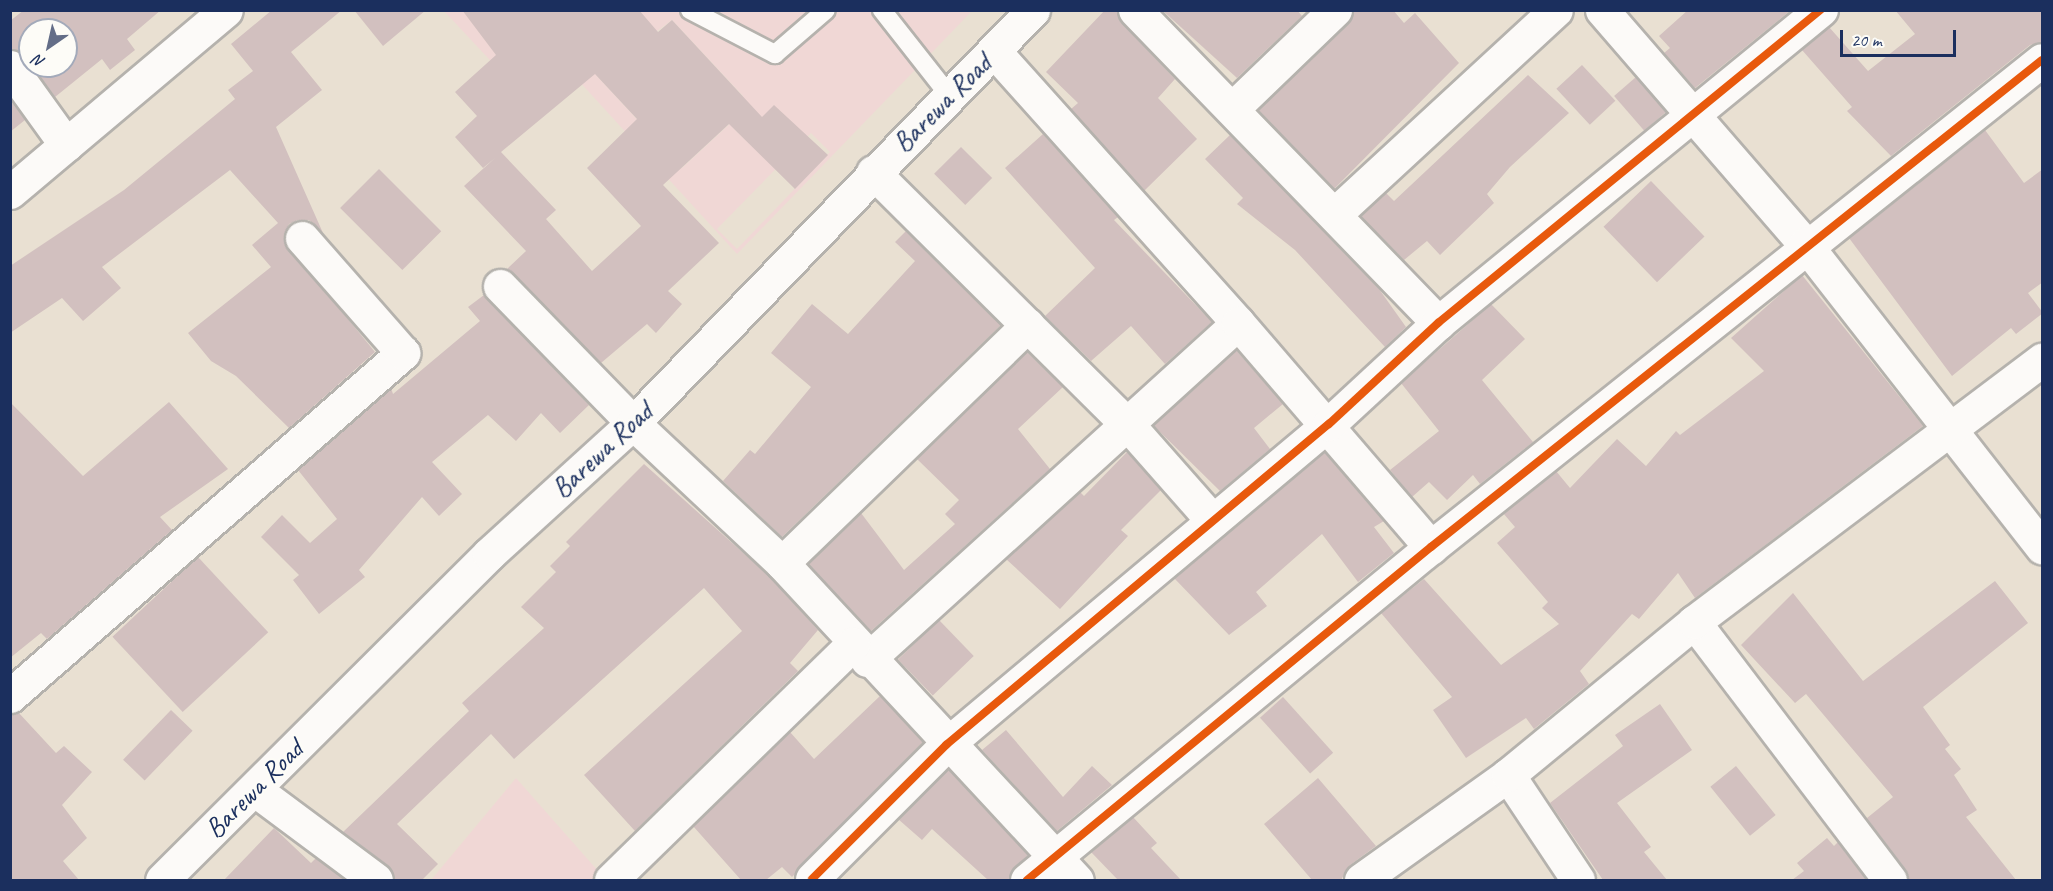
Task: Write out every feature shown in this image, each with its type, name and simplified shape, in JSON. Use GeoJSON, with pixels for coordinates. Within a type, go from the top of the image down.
{"type":"FeatureCollection","features":[{"type":"Feature","properties":{"kind":"street"},"geometry":{"type":"LineString","coordinates":[[10,192],[226,10]]}},
{"type":"Feature","properties":{"kind":"street","name":"Barewa Road"},"geometry":{"type":"LineString","coordinates":[[162,880],[489,554],[633,423],[873,172],[1033,10]]}},
{"type":"Feature","properties":{"kind":"street"},"geometry":{"type":"LineString","coordinates":[[1135,10],[1336,213],[1438,323]]}},
{"type":"Feature","properties":{"kind":"street"},"geometry":{"type":"LineString","coordinates":[[1232,109],[1335,10]]}},
{"type":"Feature","properties":{"kind":"street"},"geometry":{"type":"LineString","coordinates":[[1336,213],[1556,10]]}},
{"type":"Feature","properties":{"kind":"street"},"geometry":{"type":"LineString","coordinates":[[1602,10],[1692,119],[1805,244],[1954,431],[2043,548]]}},
{"type":"Feature","properties":{"kind":"street"},"geometry":{"type":"LineString","coordinates":[[812,879],[946,745],[1329,424],[1438,323],[1692,119],[1821,10]]}},
{"type":"Feature","properties":{"kind":"street"},"geometry":{"type":"LineString","coordinates":[[994,51],[1329,424],[1431,547]]}},
{"type":"Feature","properties":{"kind":"street"},"geometry":{"type":"LineString","coordinates":[[1027,880],[1431,547],[1805,244],[2043,60]]}},
{"type":"Feature","properties":{"kind":"street"},"geometry":{"type":"LineString","coordinates":[[10,67],[66,145]]}},
{"type":"Feature","properties":{"kind":"street"},"geometry":{"type":"LineString","coordinates":[[873,172],[1130,427],[1213,521]]}},
{"type":"Feature","properties":{"kind":"street"},"geometry":{"type":"LineString","coordinates":[[10,696],[403,353],[302,238]]}},
{"type":"Feature","properties":{"kind":"street"},"geometry":{"type":"LineString","coordinates":[[500,286],[633,423],[782,563],[946,745],[1077,880]]}},
{"type":"Feature","properties":{"kind":"street"},"geometry":{"type":"LineString","coordinates":[[611,880],[860,652],[1130,427],[1238,323]]}},
{"type":"Feature","properties":{"kind":"street"},"geometry":{"type":"LineString","coordinates":[[782,563],[1028,325]]}},
{"type":"Feature","properties":{"kind":"street"},"geometry":{"type":"LineString","coordinates":[[1374,877],[1508,775],[1694,622],[1954,431],[2043,360]]}},
{"type":"Feature","properties":{"kind":"street"},"geometry":{"type":"LineString","coordinates":[[1694,622],[1890,880]]}},
{"type":"Feature","properties":{"kind":"street"},"geometry":{"type":"LineString","coordinates":[[1508,775],[1578,880]]}},
{"type":"Feature","properties":{"kind":"street"},"geometry":{"type":"LineString","coordinates":[[254,789],[376,880]]}},
{"type":"Feature","properties":{"kind":"lane"},"geometry":{"type":"LineString","coordinates":[[690,10],[775,54],[826,10]]}},
{"type":"Feature","properties":{"kind":"lane"},"geometry":{"type":"LineString","coordinates":[[882,10],[949,95]]}},
{"type":"Feature","properties":{"kind":"shaded area"},"geometry":{"type":"Polygon","coordinates":[[[444,11],[972,11],[737,254],[546,45],[502,73],[444,11]],[[672,20],[597,76],[682,168],[735,119],[743,96],[672,20]],[[749,110],[733,128],[756,150],[749,110]],[[811,133],[717,229],[737,249],[830,152],[811,133]]]}},
{"type":"Feature","properties":{"kind":"shaded area"},"geometry":{"type":"Polygon","coordinates":[[[516,778],[606,880],[431,880],[516,778]]]}},
{"type":"Feature","properties":{"kind":"building"},"geometry":{"type":"Polygon","coordinates":[[[24,10],[161,10],[127,39],[135,50],[110,70],[102,59],[55,97],[41,78],[78,78],[78,18],[18,18],[18,55],[10,49],[10,21],[24,10]]]}},
{"type":"Feature","properties":{"kind":"building"},"geometry":{"type":"Polygon","coordinates":[[[272,10],[342,10],[291,52],[322,90],[276,127],[323,233],[309,220],[298,220],[289,224],[284,241],[375,352],[289,428],[236,376],[211,361],[188,333],[271,267],[252,245],[278,223],[230,170],[102,267],[121,288],[83,321],[62,298],[10,333],[10,266],[124,190],[235,99],[228,90],[253,71],[231,44],[272,10]]]}},
{"type":"Feature","properties":{"kind":"building"},"geometry":{"type":"Polygon","coordinates":[[[354,10],[426,10],[383,46],[354,10]]]}},
{"type":"Feature","properties":{"kind":"building"},"geometry":{"type":"Polygon","coordinates":[[[462,10],[639,10],[658,32],[672,20],[762,117],[774,105],[828,155],[795,189],[729,124],[663,185],[719,243],[668,291],[682,304],[656,333],[647,324],[601,363],[507,269],[526,251],[464,186],[495,158],[483,168],[455,137],[477,116],[455,92],[496,55],[462,10]],[[595,74],[501,152],[556,210],[546,219],[592,271],[641,226],[587,168],[637,119],[595,74]]]}},
{"type":"Feature","properties":{"kind":"building"},"geometry":{"type":"Polygon","coordinates":[[[1105,10],[1117,10],[1122,23],[1175,79],[1158,98],[1197,139],[1144,191],[1071,109],[1078,103],[1046,72],[1105,10]]]}},
{"type":"Feature","properties":{"kind":"building"},"geometry":{"type":"Polygon","coordinates":[[[1162,10],[1297,10],[1302,16],[1237,78],[1162,10]]]}},
{"type":"Feature","properties":{"kind":"building"},"geometry":{"type":"Polygon","coordinates":[[[1355,10],[1393,10],[1404,23],[1415,13],[1459,63],[1334,189],[1258,110],[1355,10]]]}},
{"type":"Feature","properties":{"kind":"building"},"geometry":{"type":"Polygon","coordinates":[[[1688,10],[1791,10],[1695,88],[1664,53],[1670,48],[1659,36],[1688,10]]]}},
{"type":"Feature","properties":{"kind":"building"},"geometry":{"type":"Polygon","coordinates":[[[1895,10],[2043,10],[2043,42],[2030,45],[1891,156],[1847,111],[1852,107],[1802,50],[1829,27],[1868,71],[1915,34],[1895,10]]]}},
{"type":"Feature","properties":{"kind":"building"},"geometry":{"type":"Polygon","coordinates":[[[1582,65],[1615,101],[1590,125],[1556,89],[1582,65]]]}},
{"type":"Feature","properties":{"kind":"building"},"geometry":{"type":"Polygon","coordinates":[[[1528,75],[1569,113],[1510,167],[1487,194],[1494,203],[1440,255],[1427,241],[1404,260],[1360,216],[1386,193],[1394,201],[1528,75]]]}},
{"type":"Feature","properties":{"kind":"building"},"geometry":{"type":"Polygon","coordinates":[[[1636,77],[1666,112],[1644,131],[1614,96],[1636,77]]]}},
{"type":"Feature","properties":{"kind":"building"},"geometry":{"type":"Polygon","coordinates":[[[10,100],[25,120],[10,132],[10,100]]]}},
{"type":"Feature","properties":{"kind":"building"},"geometry":{"type":"Polygon","coordinates":[[[1985,130],[2024,183],[2043,169],[2043,282],[2028,293],[2043,313],[2016,334],[2011,328],[1952,376],[1849,238],[1985,130]]]}},
{"type":"Feature","properties":{"kind":"building"},"geometry":{"type":"Polygon","coordinates":[[[1043,134],[1118,217],[1114,220],[1212,322],[1165,364],[1131,326],[1091,361],[1045,316],[1095,268],[1005,168],[1043,134]]]}},
{"type":"Feature","properties":{"kind":"building"},"geometry":{"type":"Polygon","coordinates":[[[1230,135],[1379,289],[1406,327],[1385,347],[1295,250],[1237,204],[1243,198],[1205,159],[1230,135]]]}},
{"type":"Feature","properties":{"kind":"building"},"geometry":{"type":"Polygon","coordinates":[[[961,147],[992,178],[965,205],[934,174],[961,147]]]}},
{"type":"Feature","properties":{"kind":"building"},"geometry":{"type":"Polygon","coordinates":[[[379,169],[441,231],[402,270],[340,208],[379,169]]]}},
{"type":"Feature","properties":{"kind":"building"},"geometry":{"type":"Polygon","coordinates":[[[1651,181],[1704,236],[1657,282],[1604,227],[1651,181]]]}},
{"type":"Feature","properties":{"kind":"building"},"geometry":{"type":"Polygon","coordinates":[[[906,231],[1001,325],[782,537],[723,481],[750,450],[755,454],[811,387],[771,353],[812,304],[848,334],[915,261],[895,242],[906,231]]]}},
{"type":"Feature","properties":{"kind":"building"},"geometry":{"type":"Polygon","coordinates":[[[1802,275],[1923,426],[1695,598],[1678,573],[1639,619],[1632,614],[1580,671],[1589,684],[1534,729],[1526,718],[1466,758],[1433,710],[1452,697],[1381,613],[1424,579],[1501,665],[1559,624],[1542,608],[1548,602],[1497,543],[1515,527],[1503,513],[1556,471],[1570,488],[1617,439],[1646,466],[1676,431],[1680,435],[1764,371],[1731,338],[1802,275]]]}},
{"type":"Feature","properties":{"kind":"building"},"geometry":{"type":"Polygon","coordinates":[[[484,295],[589,405],[560,433],[541,413],[516,441],[488,415],[432,462],[462,494],[439,516],[422,497],[359,570],[365,577],[319,614],[293,580],[299,575],[261,537],[282,515],[310,543],[337,519],[298,470],[391,388],[393,394],[480,321],[468,307],[484,295]]]}},
{"type":"Feature","properties":{"kind":"building"},"geometry":{"type":"Polygon","coordinates":[[[1491,304],[1525,339],[1482,380],[1533,442],[1480,484],[1473,475],[1447,500],[1429,482],[1412,497],[1390,470],[1439,431],[1401,383],[1491,304]]]}},
{"type":"Feature","properties":{"kind":"building"},"geometry":{"type":"Polygon","coordinates":[[[1236,350],[1283,404],[1254,428],[1270,449],[1220,491],[1153,425],[1236,350]]]}},
{"type":"Feature","properties":{"kind":"building"},"geometry":{"type":"Polygon","coordinates":[[[1027,352],[1063,387],[1018,429],[1050,469],[871,631],[808,564],[861,513],[904,570],[955,524],[945,514],[959,500],[917,459],[1027,352]]]}},
{"type":"Feature","properties":{"kind":"building"},"geometry":{"type":"Polygon","coordinates":[[[10,402],[83,476],[169,402],[228,469],[160,517],[172,530],[47,639],[41,633],[10,658],[10,402]]]}},
{"type":"Feature","properties":{"kind":"building"},"geometry":{"type":"Polygon","coordinates":[[[1127,452],[1161,490],[1121,530],[1128,536],[1060,609],[1006,559],[1080,492],[1084,496],[1127,452]]]}},
{"type":"Feature","properties":{"kind":"building"},"geometry":{"type":"Polygon","coordinates":[[[1325,452],[1384,521],[1374,527],[1394,553],[1358,582],[1322,534],[1256,592],[1267,606],[1229,635],[1174,578],[1325,452]]]}},
{"type":"Feature","properties":{"kind":"building"},"geometry":{"type":"Polygon","coordinates":[[[644,464],[769,576],[818,630],[790,663],[798,671],[635,831],[584,775],[742,631],[704,588],[514,759],[491,734],[397,824],[438,864],[422,880],[394,880],[387,865],[343,832],[469,711],[462,703],[544,628],[521,607],[556,572],[550,566],[570,546],[566,542],[644,464]]]}},
{"type":"Feature","properties":{"kind":"building"},"geometry":{"type":"Polygon","coordinates":[[[198,557],[268,632],[183,712],[112,637],[198,557]]]}},
{"type":"Feature","properties":{"kind":"building"},"geometry":{"type":"Polygon","coordinates":[[[1995,581],[2028,623],[1923,707],[1950,745],[1945,749],[1961,769],[1954,775],[1977,810],[1966,817],[2016,880],[1908,880],[1867,818],[1893,797],[1806,694],[1795,703],[1741,645],[1793,593],[1863,681],[1995,581]]]}},
{"type":"Feature","properties":{"kind":"building"},"geometry":{"type":"Polygon","coordinates":[[[939,620],[974,656],[933,696],[898,660],[939,620]]]}},
{"type":"Feature","properties":{"kind":"building"},"geometry":{"type":"Polygon","coordinates":[[[880,696],[923,742],[792,877],[782,867],[766,880],[741,880],[693,826],[790,732],[814,759],[880,696]]]}},
{"type":"Feature","properties":{"kind":"building"},"geometry":{"type":"Polygon","coordinates":[[[1283,697],[1333,753],[1310,773],[1260,718],[1283,697]]]}},
{"type":"Feature","properties":{"kind":"building"},"geometry":{"type":"Polygon","coordinates":[[[1660,704],[1692,750],[1617,803],[1651,847],[1644,852],[1667,880],[1603,880],[1550,803],[1623,746],[1615,735],[1660,704]]]}},
{"type":"Feature","properties":{"kind":"building"},"geometry":{"type":"Polygon","coordinates":[[[171,710],[193,731],[145,780],[123,760],[171,710]]]}},
{"type":"Feature","properties":{"kind":"building"},"geometry":{"type":"Polygon","coordinates":[[[18,712],[56,753],[64,746],[92,772],[62,805],[87,838],[63,861],[79,880],[10,880],[10,714],[18,712]]]}},
{"type":"Feature","properties":{"kind":"building"},"geometry":{"type":"Polygon","coordinates":[[[1006,730],[1063,797],[1092,766],[1112,785],[1057,831],[982,750],[1006,730]]]}},
{"type":"Feature","properties":{"kind":"building"},"geometry":{"type":"Polygon","coordinates":[[[1736,766],[1776,815],[1750,836],[1710,787],[1736,766]]]}},
{"type":"Feature","properties":{"kind":"building"},"geometry":{"type":"Polygon","coordinates":[[[948,769],[1028,855],[1009,880],[988,880],[932,829],[922,840],[898,819],[948,769]]]}},
{"type":"Feature","properties":{"kind":"building"},"geometry":{"type":"Polygon","coordinates":[[[1318,778],[1376,846],[1350,865],[1341,880],[1312,880],[1264,824],[1318,778]]]}},
{"type":"Feature","properties":{"kind":"building"},"geometry":{"type":"Polygon","coordinates":[[[1133,817],[1157,843],[1151,848],[1181,880],[1118,880],[1091,852],[1133,817]]]}},
{"type":"Feature","properties":{"kind":"building"},"geometry":{"type":"Polygon","coordinates":[[[274,828],[311,863],[316,858],[345,880],[224,880],[274,828]]]}},
{"type":"Feature","properties":{"kind":"building"},"geometry":{"type":"Polygon","coordinates":[[[1827,838],[1834,846],[1838,842],[1867,880],[1792,880],[1804,871],[1797,863],[1827,838]]]}},
{"type":"Feature","properties":{"kind":"cycle path"},"geometry":{"type":"LineString","coordinates":[[812,879],[946,745],[1329,424],[1438,323],[1821,10]]}},
{"type":"Feature","properties":{"kind":"cycle path"},"geometry":{"type":"LineString","coordinates":[[1027,880],[1431,547],[2042,60]]}}]}
